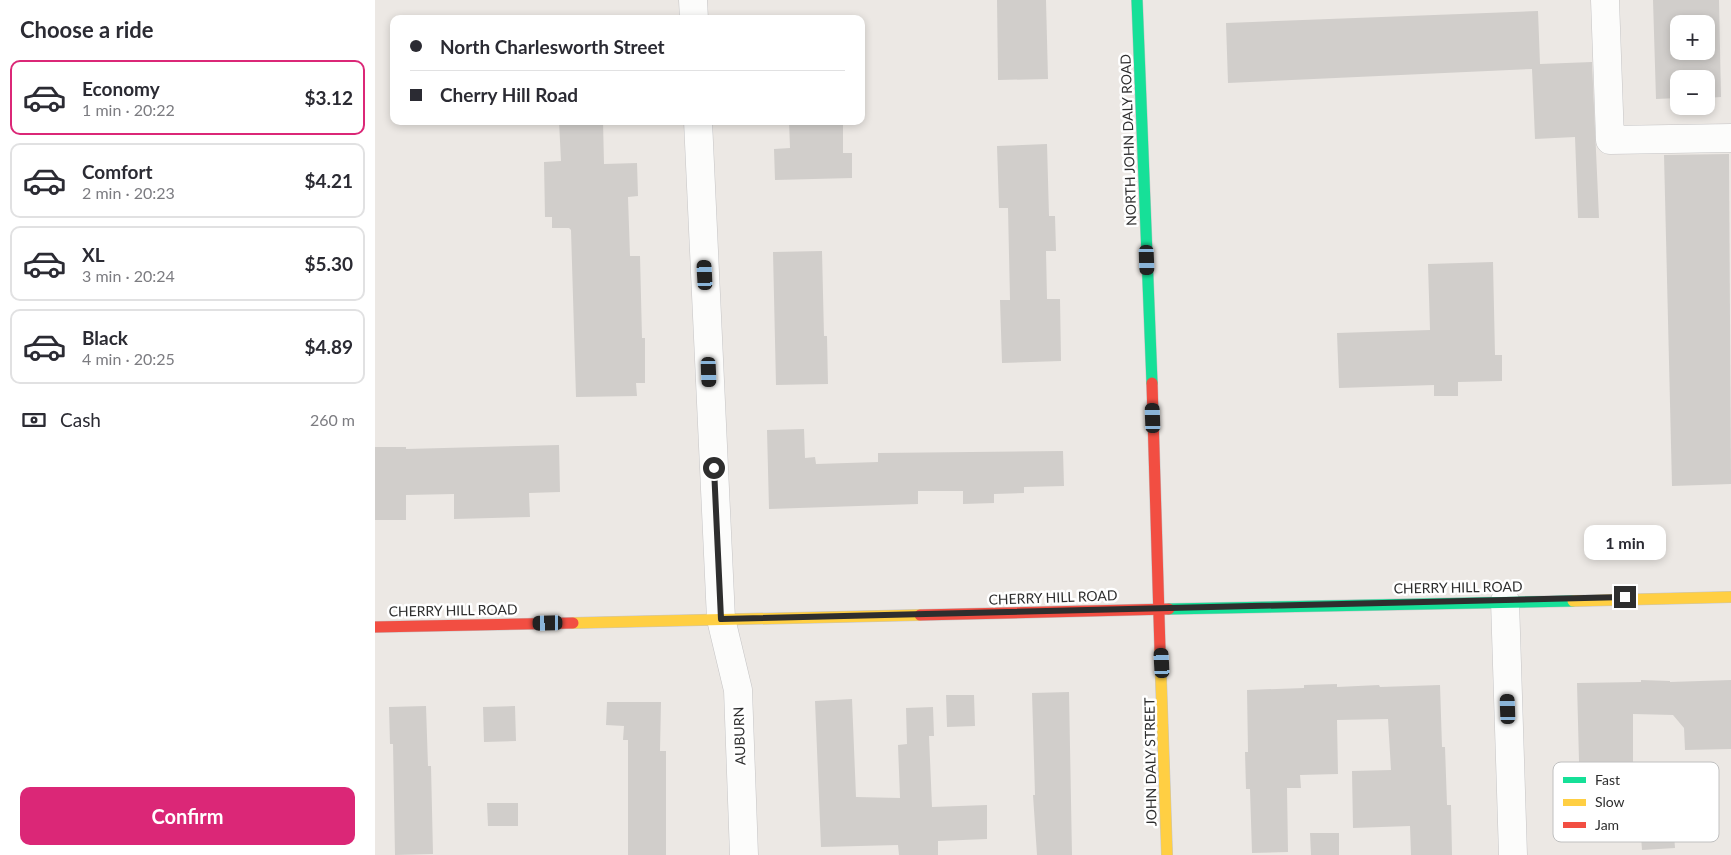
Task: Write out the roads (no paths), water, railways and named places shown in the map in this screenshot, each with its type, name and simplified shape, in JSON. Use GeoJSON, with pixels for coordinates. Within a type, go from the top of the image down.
{"type":"FeatureCollection","features":[{"type":"Feature","properties":{"kind":"main road","name":"NORTH JOHN DALY ROAD"},"geometry":{"type":"LineString","coordinates":[[1137,0],[1159,608]]}},
{"type":"Feature","properties":{"kind":"main road","name":"CHERRY HILL ROAD"},"geometry":{"type":"LineString","coordinates":[[375,627],[1159,608],[1731,597]]}},
{"type":"Feature","properties":{"kind":"main road","name":"JOHN DALY STREET"},"geometry":{"type":"LineString","coordinates":[[1159,608],[1167,855]]}},
{"type":"Feature","properties":{"kind":"street"},"geometry":{"type":"LineString","coordinates":[[693,0],[694,15]]}},
{"type":"Feature","properties":{"kind":"street"},"geometry":{"type":"LineString","coordinates":[[1605,0],[1610,140],[1731,138]]}},
{"type":"Feature","properties":{"kind":"street","name":"AUBURN"},"geometry":{"type":"LineString","coordinates":[[698,125],[721,619],[738,690],[744,855]]}},
{"type":"Feature","properties":{"kind":"street"},"geometry":{"type":"LineString","coordinates":[[1505,601],[1513,855]]}}]}
